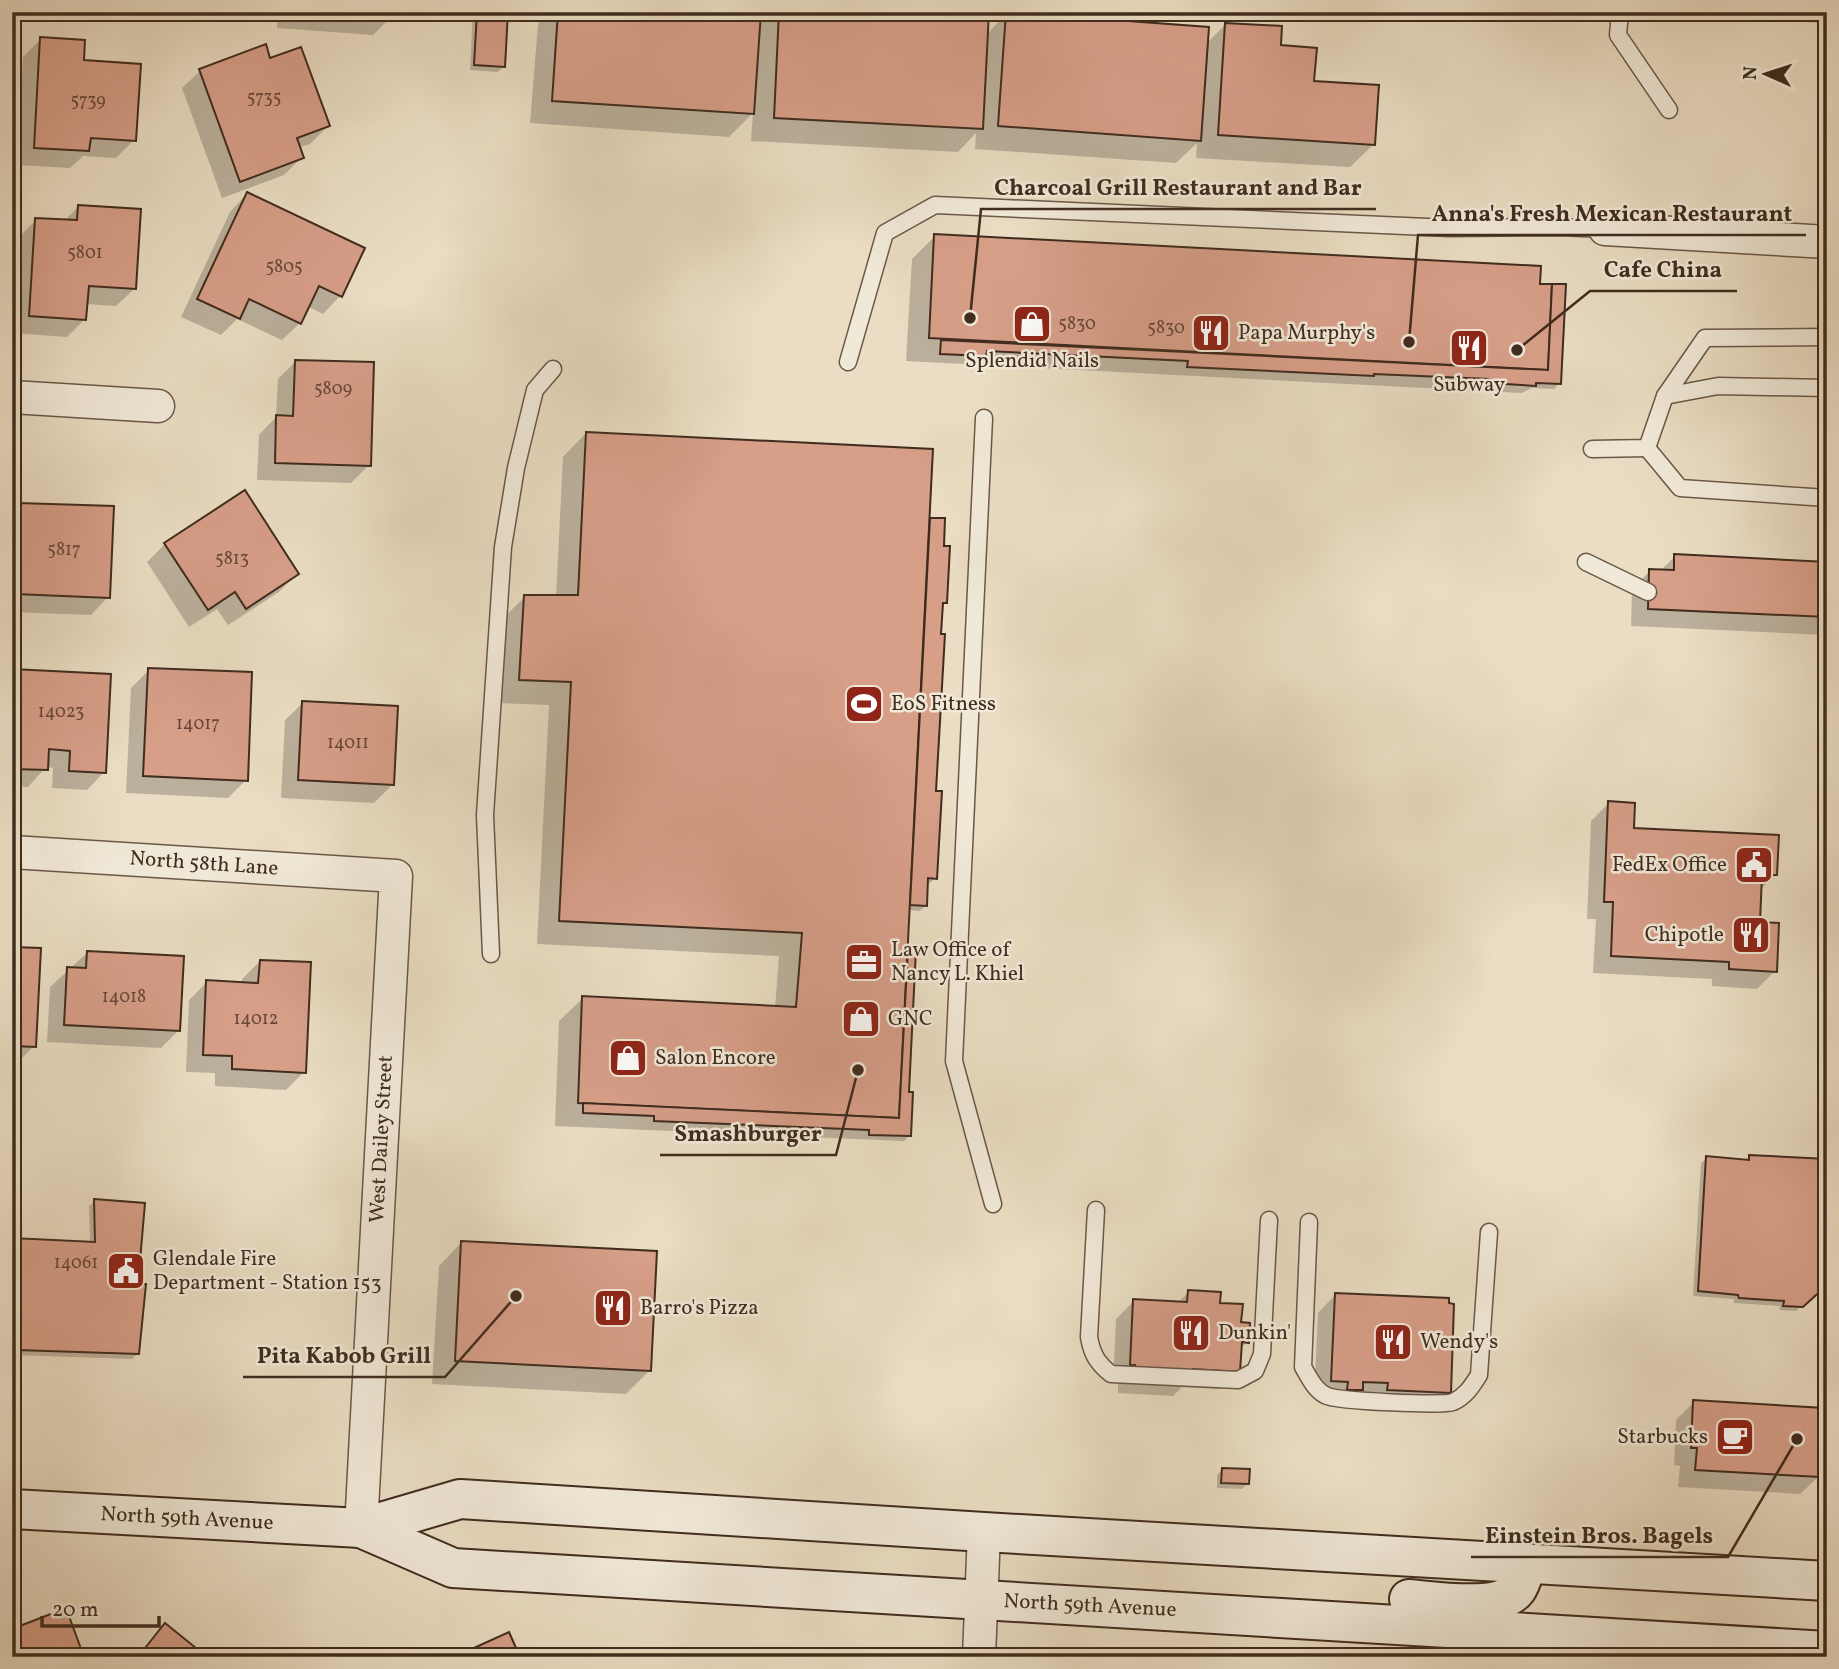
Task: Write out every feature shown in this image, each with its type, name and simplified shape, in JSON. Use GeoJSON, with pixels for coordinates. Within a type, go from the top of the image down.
{"type":"FeatureCollection","features":[{"type":"Feature","properties":{"kind":"main road","name":"North 59th Avenue"},"geometry":{"type":"LineString","coordinates":[[12,1509],[361,1528],[460,1499],[1827,1581]]}},
{"type":"Feature","properties":{"kind":"main road","name":"North 59th Avenue"},"geometry":{"type":"LineString","coordinates":[[361,1528],[453,1568],[1827,1651]]}},
{"type":"Feature","properties":{"kind":"main road"},"geometry":{"type":"LineString","coordinates":[[1348,1622],[1408,1599],[1489,1603],[1507,1597],[1517,1589],[1527,1563]]}},
{"type":"Feature","properties":{"kind":"street"},"geometry":{"type":"LineString","coordinates":[[1605,229],[1827,242]]}},
{"type":"Feature","properties":{"kind":"street"},"geometry":{"type":"LineString","coordinates":[[12,397],[158,406]]}},
{"type":"Feature","properties":{"kind":"street","name":"North 58th Lane"},"geometry":{"type":"LineString","coordinates":[[12,852],[396,876]]}},
{"type":"Feature","properties":{"kind":"street","name":"West Dailey Street"},"geometry":{"type":"LineString","coordinates":[[361,1528],[396,876]]}},
{"type":"Feature","properties":{"kind":"street"},"geometry":{"type":"LineString","coordinates":[[979,1657],[984,1532]]}},
{"type":"Feature","properties":{"kind":"lane"},"geometry":{"type":"LineString","coordinates":[[1620,12],[1619,34],[1668,110]]}},
{"type":"Feature","properties":{"kind":"lane"},"geometry":{"type":"LineString","coordinates":[[848,362],[885,233],[934,205],[1450,228],[1605,229]]}},
{"type":"Feature","properties":{"kind":"lane"},"geometry":{"type":"LineString","coordinates":[[1647,449],[1665,396],[1705,338],[1827,337]]}},
{"type":"Feature","properties":{"kind":"lane"},"geometry":{"type":"LineString","coordinates":[[491,954],[485,815],[503,547],[516,468],[535,390],[553,369]]}},
{"type":"Feature","properties":{"kind":"lane"},"geometry":{"type":"LineString","coordinates":[[1665,396],[1718,386],[1827,388]]}},
{"type":"Feature","properties":{"kind":"lane"},"geometry":{"type":"LineString","coordinates":[[985,418],[954,1061],[993,1204]]}},
{"type":"Feature","properties":{"kind":"lane"},"geometry":{"type":"LineString","coordinates":[[1592,449],[1647,449],[1680,488],[1827,498]]}},
{"type":"Feature","properties":{"kind":"lane"},"geometry":{"type":"LineString","coordinates":[[1586,562],[1648,592]]}},
{"type":"Feature","properties":{"kind":"lane"},"geometry":{"type":"LineString","coordinates":[[1096,1210],[1089,1337],[1092,1353],[1100,1366],[1111,1374],[1238,1380],[1255,1371],[1262,1354],[1269,1220]]}},
{"type":"Feature","properties":{"kind":"lane"},"geometry":{"type":"LineString","coordinates":[[1309,1222],[1303,1367],[1313,1384],[1327,1396],[1359,1400],[1451,1403],[1468,1392],[1479,1375],[1489,1233]]}},
{"type":"Feature","properties":{"kind":"building"},"geometry":{"type":"Polygon","coordinates":[[[314,12],[393,12],[393,18],[314,12]]]}},
{"type":"Feature","properties":{"kind":"building"},"geometry":{"type":"Polygon","coordinates":[[[477,12],[508,12],[505,67],[474,65],[477,12]]]}},
{"type":"Feature","properties":{"kind":"building"},"geometry":{"type":"Polygon","coordinates":[[[558,12],[761,12],[754,114],[552,101],[558,12]]]}},
{"type":"Feature","properties":{"kind":"building"},"geometry":{"type":"Polygon","coordinates":[[[779,12],[989,12],[983,129],[774,118],[779,12]]]}},
{"type":"Feature","properties":{"kind":"building"},"geometry":{"type":"Polygon","coordinates":[[[1006,12],[1209,27],[1201,141],[998,126],[1006,12]]]}},
{"type":"Feature","properties":{"kind":"building"},"geometry":{"type":"Polygon","coordinates":[[[1827,12],[1827,18],[1735,13],[1827,12]]]}},
{"type":"Feature","properties":{"kind":"building"},"geometry":{"type":"Polygon","coordinates":[[[1225,23],[1282,26],[1281,45],[1317,48],[1314,81],[1379,85],[1375,145],[1218,135],[1225,23]]]}},
{"type":"Feature","properties":{"kind":"building"},"geometry":{"type":"Polygon","coordinates":[[[40,37],[85,40],[84,60],[141,64],[136,141],[91,138],[89,151],[34,148],[40,37]]]}},
{"type":"Feature","properties":{"kind":"building"},"geometry":{"type":"Polygon","coordinates":[[[266,44],[270,58],[301,47],[330,126],[297,138],[304,158],[240,182],[199,69],[266,44]]]}},
{"type":"Feature","properties":{"kind":"building"},"geometry":{"type":"Polygon","coordinates":[[[247,192],[365,248],[342,297],[319,286],[301,324],[249,299],[240,319],[197,299],[247,192]]]}},
{"type":"Feature","properties":{"kind":"building"},"geometry":{"type":"Polygon","coordinates":[[[78,205],[141,209],[136,289],[89,286],[86,320],[29,316],[35,218],[77,220],[78,205]]]}},
{"type":"Feature","properties":{"kind":"building"},"geometry":{"type":"Polygon","coordinates":[[[934,234],[1541,266],[1540,284],[1552,284],[1548,370],[929,338],[934,234]]]}},
{"type":"Feature","properties":{"kind":"building"},"geometry":{"type":"Polygon","coordinates":[[[1552,284],[1566,284],[1561,384],[1536,383],[1536,386],[1489,383],[1489,379],[1187,367],[1188,361],[987,351],[986,356],[940,354],[941,340],[1548,370],[1552,284]]]}},
{"type":"Feature","properties":{"kind":"building"},"geometry":{"type":"Polygon","coordinates":[[[295,360],[374,362],[371,466],[275,463],[276,415],[293,416],[295,360]]]}},
{"type":"Feature","properties":{"kind":"building"},"geometry":{"type":"Polygon","coordinates":[[[586,432],[933,449],[899,1118],[578,1103],[582,996],[796,1007],[802,933],[559,921],[571,682],[519,680],[524,595],[578,595],[586,432]]]}},
{"type":"Feature","properties":{"kind":"building"},"geometry":{"type":"Polygon","coordinates":[[[245,490],[299,574],[246,609],[235,592],[208,610],[164,543],[245,490]]]}},
{"type":"Feature","properties":{"kind":"building"},"geometry":{"type":"Polygon","coordinates":[[[18,503],[114,506],[110,598],[15,594],[18,503]]]}},
{"type":"Feature","properties":{"kind":"building"},"geometry":{"type":"Polygon","coordinates":[[[930,518],[945,518],[944,546],[950,546],[947,603],[943,603],[941,634],[945,634],[936,791],[942,791],[937,879],[928,878],[927,906],[910,905],[930,518]]]}},
{"type":"Feature","properties":{"kind":"building"},"geometry":{"type":"Polygon","coordinates":[[[1674,554],[1827,562],[1827,617],[1648,609],[1649,569],[1674,570],[1674,554]]]}},
{"type":"Feature","properties":{"kind":"building"},"geometry":{"type":"Polygon","coordinates":[[[148,668],[252,672],[248,781],[143,776],[148,668]]]}},
{"type":"Feature","properties":{"kind":"building"},"geometry":{"type":"Polygon","coordinates":[[[12,669],[111,674],[106,773],[69,771],[70,751],[49,749],[48,770],[12,769],[12,669]]]}},
{"type":"Feature","properties":{"kind":"building"},"geometry":{"type":"Polygon","coordinates":[[[302,701],[398,706],[394,785],[298,780],[302,701]]]}},
{"type":"Feature","properties":{"kind":"building"},"geometry":{"type":"Polygon","coordinates":[[[1608,801],[1635,803],[1634,828],[1779,835],[1777,875],[1762,875],[1760,922],[1779,923],[1777,972],[1729,969],[1729,962],[1611,956],[1613,902],[1604,902],[1608,801]]]}},
{"type":"Feature","properties":{"kind":"building"},"geometry":{"type":"Polygon","coordinates":[[[12,947],[41,948],[36,1047],[12,1046],[12,947]]]}},
{"type":"Feature","properties":{"kind":"building"},"geometry":{"type":"Polygon","coordinates":[[[908,948],[916,949],[909,1092],[913,1092],[911,1136],[869,1135],[869,1130],[654,1121],[654,1116],[583,1113],[583,1103],[899,1118],[908,948]]]}},
{"type":"Feature","properties":{"kind":"building"},"geometry":{"type":"Polygon","coordinates":[[[87,951],[184,956],[180,1031],[64,1025],[67,967],[86,968],[87,951]]]}},
{"type":"Feature","properties":{"kind":"building"},"geometry":{"type":"Polygon","coordinates":[[[260,960],[311,962],[306,1073],[232,1069],[232,1056],[203,1055],[206,980],[258,983],[260,960]]]}},
{"type":"Feature","properties":{"kind":"building"},"geometry":{"type":"Polygon","coordinates":[[[1749,1155],[1827,1159],[1827,1285],[1803,1307],[1783,1306],[1784,1301],[1739,1298],[1738,1295],[1698,1291],[1706,1156],[1749,1160],[1749,1155]]]}},
{"type":"Feature","properties":{"kind":"building","name":"Glendale Fire Department - Station 153"},"geometry":{"type":"Polygon","coordinates":[[[94,1199],[145,1203],[138,1284],[146,1284],[139,1354],[17,1350],[18,1333],[12,1332],[12,1238],[95,1242],[94,1199]]]}},
{"type":"Feature","properties":{"kind":"building"},"geometry":{"type":"Polygon","coordinates":[[[461,1241],[657,1251],[651,1371],[455,1361],[461,1241]]]}},
{"type":"Feature","properties":{"kind":"building","name":"Dunkin'"},"geometry":{"type":"Polygon","coordinates":[[[1188,1290],[1221,1292],[1220,1303],[1243,1304],[1241,1322],[1250,1323],[1249,1343],[1242,1342],[1240,1372],[1193,1369],[1192,1379],[1135,1376],[1135,1365],[1130,1365],[1133,1299],[1187,1302],[1188,1290]]]}},
{"type":"Feature","properties":{"kind":"building","name":"Wendy's"},"geometry":{"type":"Polygon","coordinates":[[[1335,1293],[1449,1298],[1449,1303],[1454,1304],[1451,1393],[1387,1390],[1388,1383],[1363,1382],[1363,1390],[1347,1390],[1348,1382],[1331,1381],[1335,1293]]]}},
{"type":"Feature","properties":{"kind":"building"},"geometry":{"type":"Polygon","coordinates":[[[1693,1400],[1824,1408],[1820,1477],[1695,1470],[1697,1448],[1691,1448],[1693,1400]]]}},
{"type":"Feature","properties":{"kind":"building"},"geometry":{"type":"Polygon","coordinates":[[[1222,1468],[1250,1469],[1249,1484],[1221,1483],[1222,1468]]]}},
{"type":"Feature","properties":{"kind":"building"},"geometry":{"type":"Polygon","coordinates":[[[66,1608],[84,1657],[12,1657],[12,1629],[66,1608]]]}},
{"type":"Feature","properties":{"kind":"building"},"geometry":{"type":"Polygon","coordinates":[[[165,1623],[207,1657],[138,1657],[165,1623]]]}},
{"type":"Feature","properties":{"kind":"building"},"geometry":{"type":"Polygon","coordinates":[[[509,1632],[520,1657],[454,1657],[509,1632]]]}},
{"type":"Feature","properties":{"kind":"place","name":"Charcoal Grill Restaurant and Bar"},"geometry":{"type":"Point","coordinates":[970,318]}},
{"type":"Feature","properties":{"kind":"place","name":"Splendid Nails"},"geometry":{"type":"Point","coordinates":[1032,324]}},
{"type":"Feature","properties":{"kind":"place","name":"Papa Murphy's"},"geometry":{"type":"Point","coordinates":[1211,333]}},
{"type":"Feature","properties":{"kind":"place","name":"Anna's Fresh Mexican Restaurant"},"geometry":{"type":"Point","coordinates":[1409,342]}},
{"type":"Feature","properties":{"kind":"place","name":"Subway"},"geometry":{"type":"Point","coordinates":[1469,348]}},
{"type":"Feature","properties":{"kind":"place","name":"Cafe China"},"geometry":{"type":"Point","coordinates":[1517,350]}},
{"type":"Feature","properties":{"kind":"place","name":"EoS Fitness"},"geometry":{"type":"Point","coordinates":[864,704]}},
{"type":"Feature","properties":{"kind":"place","name":"FedEx Office"},"geometry":{"type":"Point","coordinates":[1754,865]}},
{"type":"Feature","properties":{"kind":"place","name":"Chipotle"},"geometry":{"type":"Point","coordinates":[1751,935]}},
{"type":"Feature","properties":{"kind":"place","name":"Law Office of Nancy L. Khiel"},"geometry":{"type":"Point","coordinates":[864,962]}},
{"type":"Feature","properties":{"kind":"place","name":"GNC"},"geometry":{"type":"Point","coordinates":[861,1019]}},
{"type":"Feature","properties":{"kind":"place","name":"Salon Encore"},"geometry":{"type":"Point","coordinates":[628,1058]}},
{"type":"Feature","properties":{"kind":"place","name":"Smashburger"},"geometry":{"type":"Point","coordinates":[858,1070]}},
{"type":"Feature","properties":{"kind":"place","name":"Glendale Fire Department - Station 153"},"geometry":{"type":"Point","coordinates":[126,1271]}},
{"type":"Feature","properties":{"kind":"place","name":"Pita Kabob Grill"},"geometry":{"type":"Point","coordinates":[516,1296]}},
{"type":"Feature","properties":{"kind":"place","name":"Barro's Pizza"},"geometry":{"type":"Point","coordinates":[613,1308]}},
{"type":"Feature","properties":{"kind":"place","name":"Dunkin'"},"geometry":{"type":"Point","coordinates":[1191,1333]}},
{"type":"Feature","properties":{"kind":"place","name":"Wendy's"},"geometry":{"type":"Point","coordinates":[1393,1342]}},
{"type":"Feature","properties":{"kind":"place","name":"Starbucks"},"geometry":{"type":"Point","coordinates":[1735,1437]}},
{"type":"Feature","properties":{"kind":"place","name":"Einstein Bros. Bagels"},"geometry":{"type":"Point","coordinates":[1797,1439]}}]}
